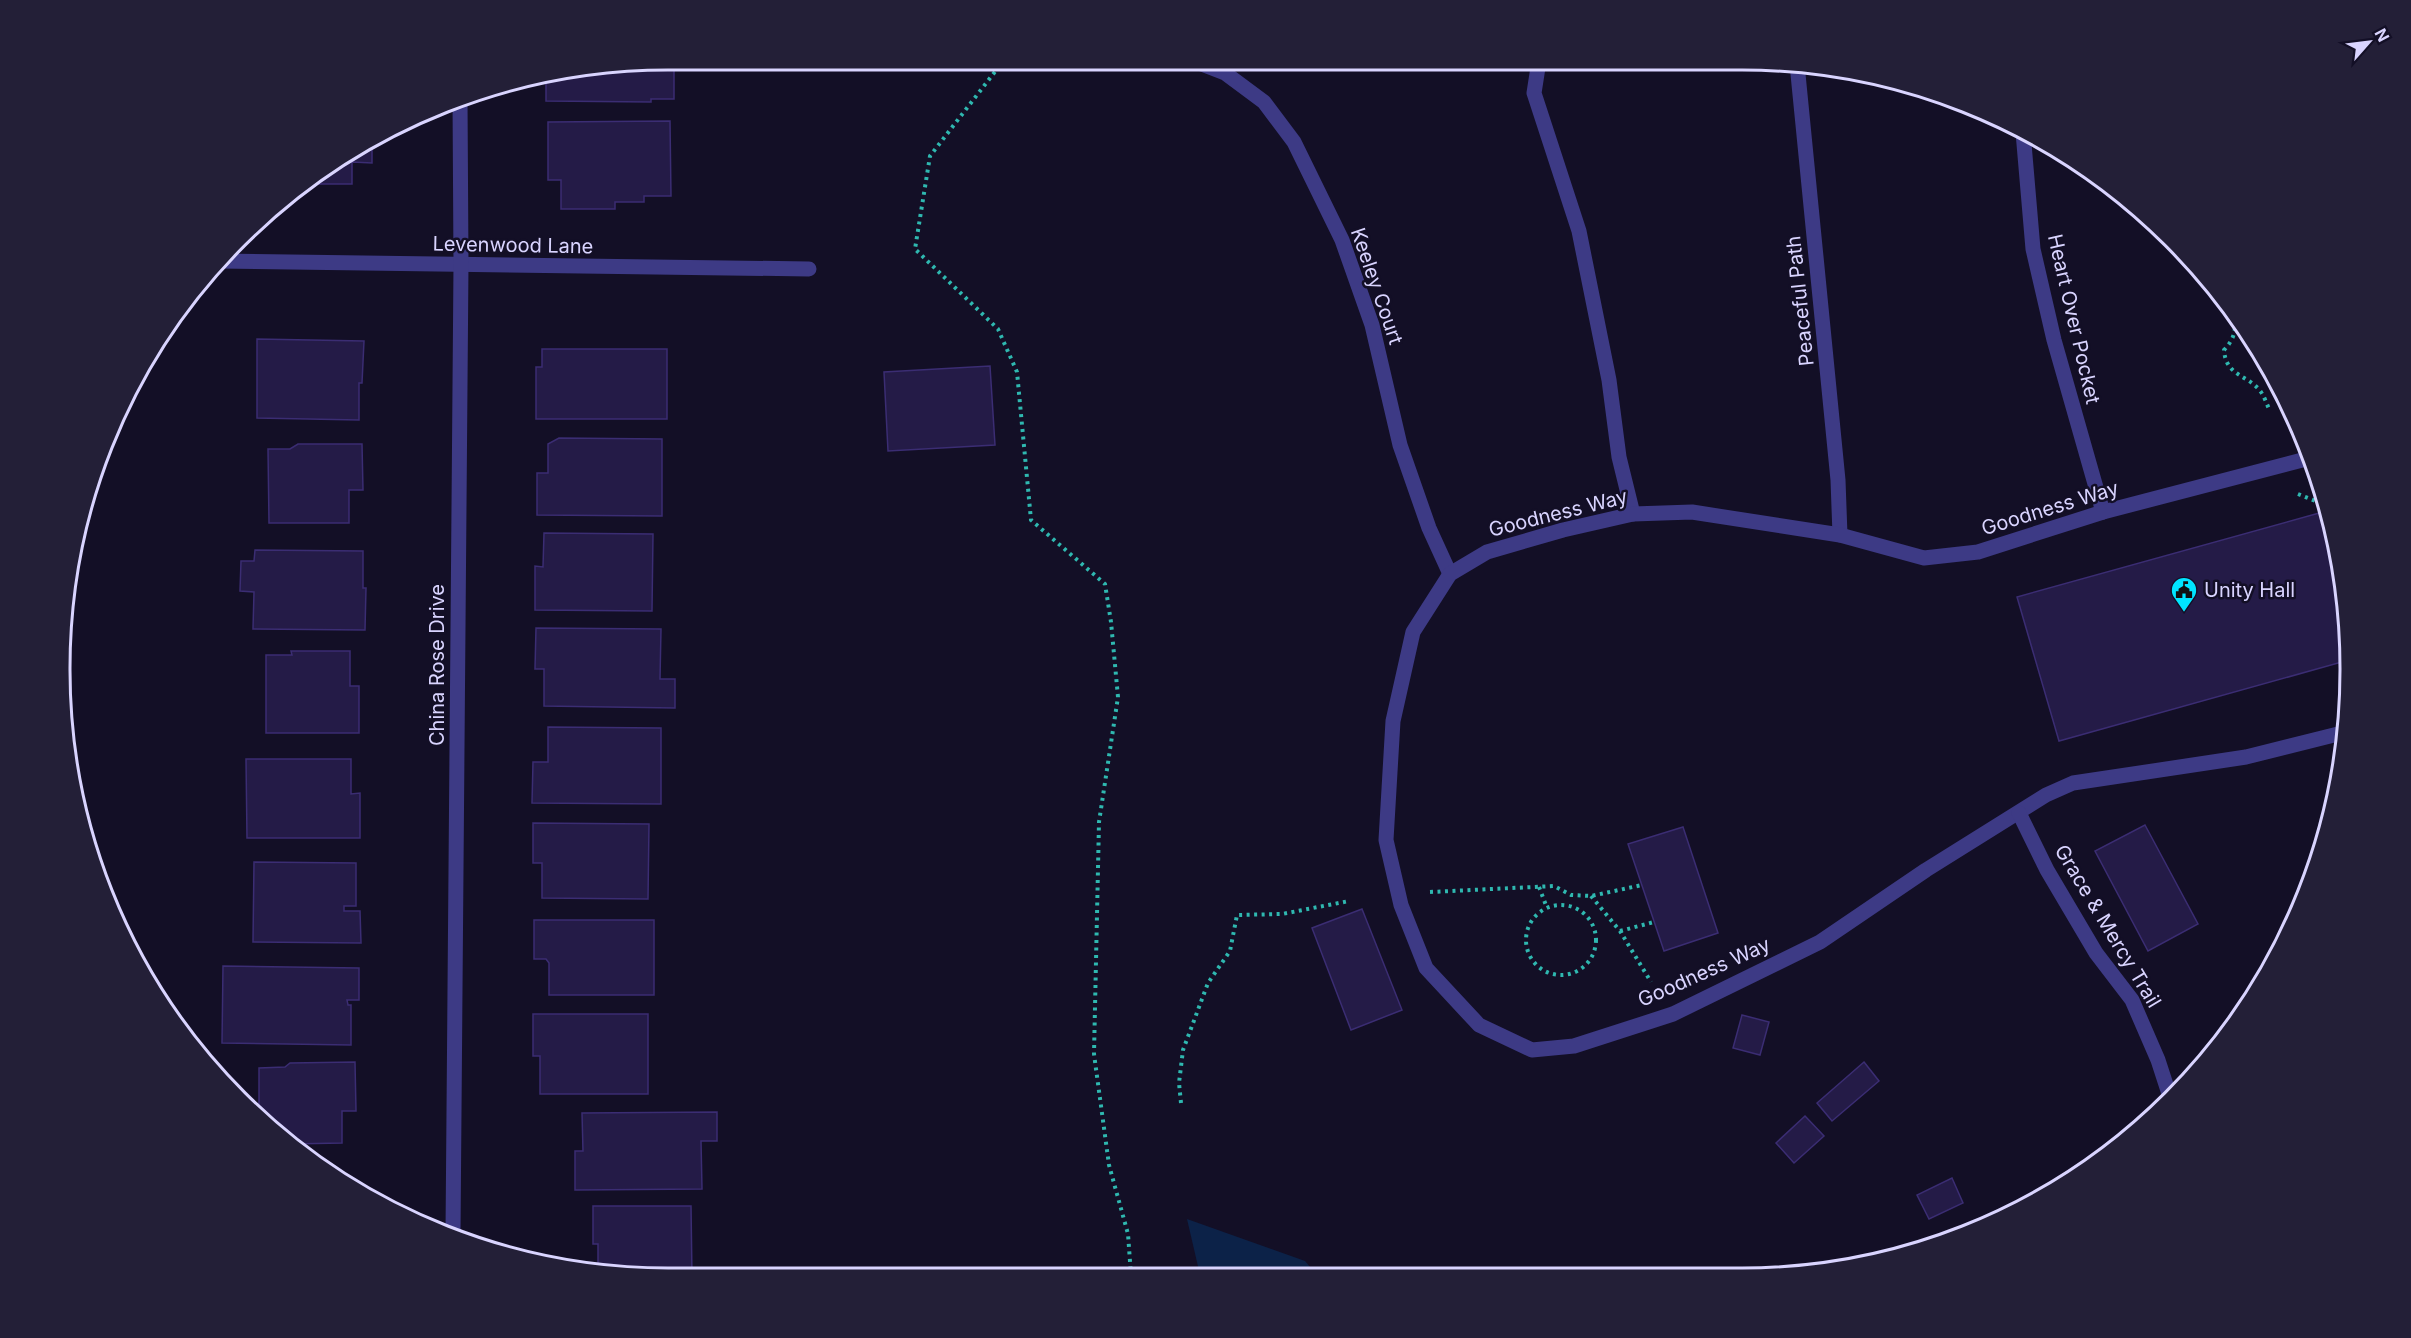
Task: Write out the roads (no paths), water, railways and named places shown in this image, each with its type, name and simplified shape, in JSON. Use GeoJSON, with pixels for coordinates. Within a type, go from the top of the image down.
{"type":"FeatureCollection","features":[{"type":"Feature","properties":{"kind":"street","name":"Keeley Court"},"geometry":{"type":"LineString","coordinates":[[1220,71],[1264,102],[1294,142],[1342,240],[1372,325],[1400,445],[1429,528],[1450,574]]}},
{"type":"Feature","properties":{"kind":"street"},"geometry":{"type":"LineString","coordinates":[[1537,71],[1534,93],[1579,231],[1608,380],[1619,457],[1633,514]]}},
{"type":"Feature","properties":{"kind":"street","name":"Peaceful Path"},"geometry":{"type":"LineString","coordinates":[[1798,74],[1838,480],[1840,535]]}},
{"type":"Feature","properties":{"kind":"street","name":"China Rose Drive"},"geometry":{"type":"LineString","coordinates":[[453,1227],[461,264],[460,108]]}},
{"type":"Feature","properties":{"kind":"street","name":"Heart Over Pocket"},"geometry":{"type":"LineString","coordinates":[[2025,142],[2033,249],[2054,340],[2103,512]]}},
{"type":"Feature","properties":{"kind":"street","name":"Levenwood Lane"},"geometry":{"type":"LineString","coordinates":[[231,261],[808,269]]}},
{"type":"Feature","properties":{"kind":"street","name":"Goodness Way"},"geometry":{"type":"LineString","coordinates":[[2303,460],[2103,512],[1978,552],[1924,558],[1840,535],[1692,512],[1633,514],[1563,530],[1487,552],[1450,574],[1413,632],[1393,721],[1386,840],[1401,905],[1426,968],[1479,1025],[1532,1050],[1574,1046],[1673,1014],[1820,942],[1926,870],[2046,795],[2073,783],[2246,757],[2336,734]]}},
{"type":"Feature","properties":{"kind":"street","name":"Grace & Mercy Trail"},"geometry":{"type":"LineString","coordinates":[[2019,813],[2047,870],[2096,953],[2132,1000],[2158,1060],[2168,1089]]}},
{"type":"Feature","properties":{"kind":"water"},"geometry":{"type":"Polygon","coordinates":[[[1187,1219],[1305,1261],[1311,1268],[1198,1268],[1187,1219]]]}},
{"type":"Feature","properties":{"kind":"place","name":"Unity Hall"},"geometry":{"type":"Point","coordinates":[2184,613]}}]}
